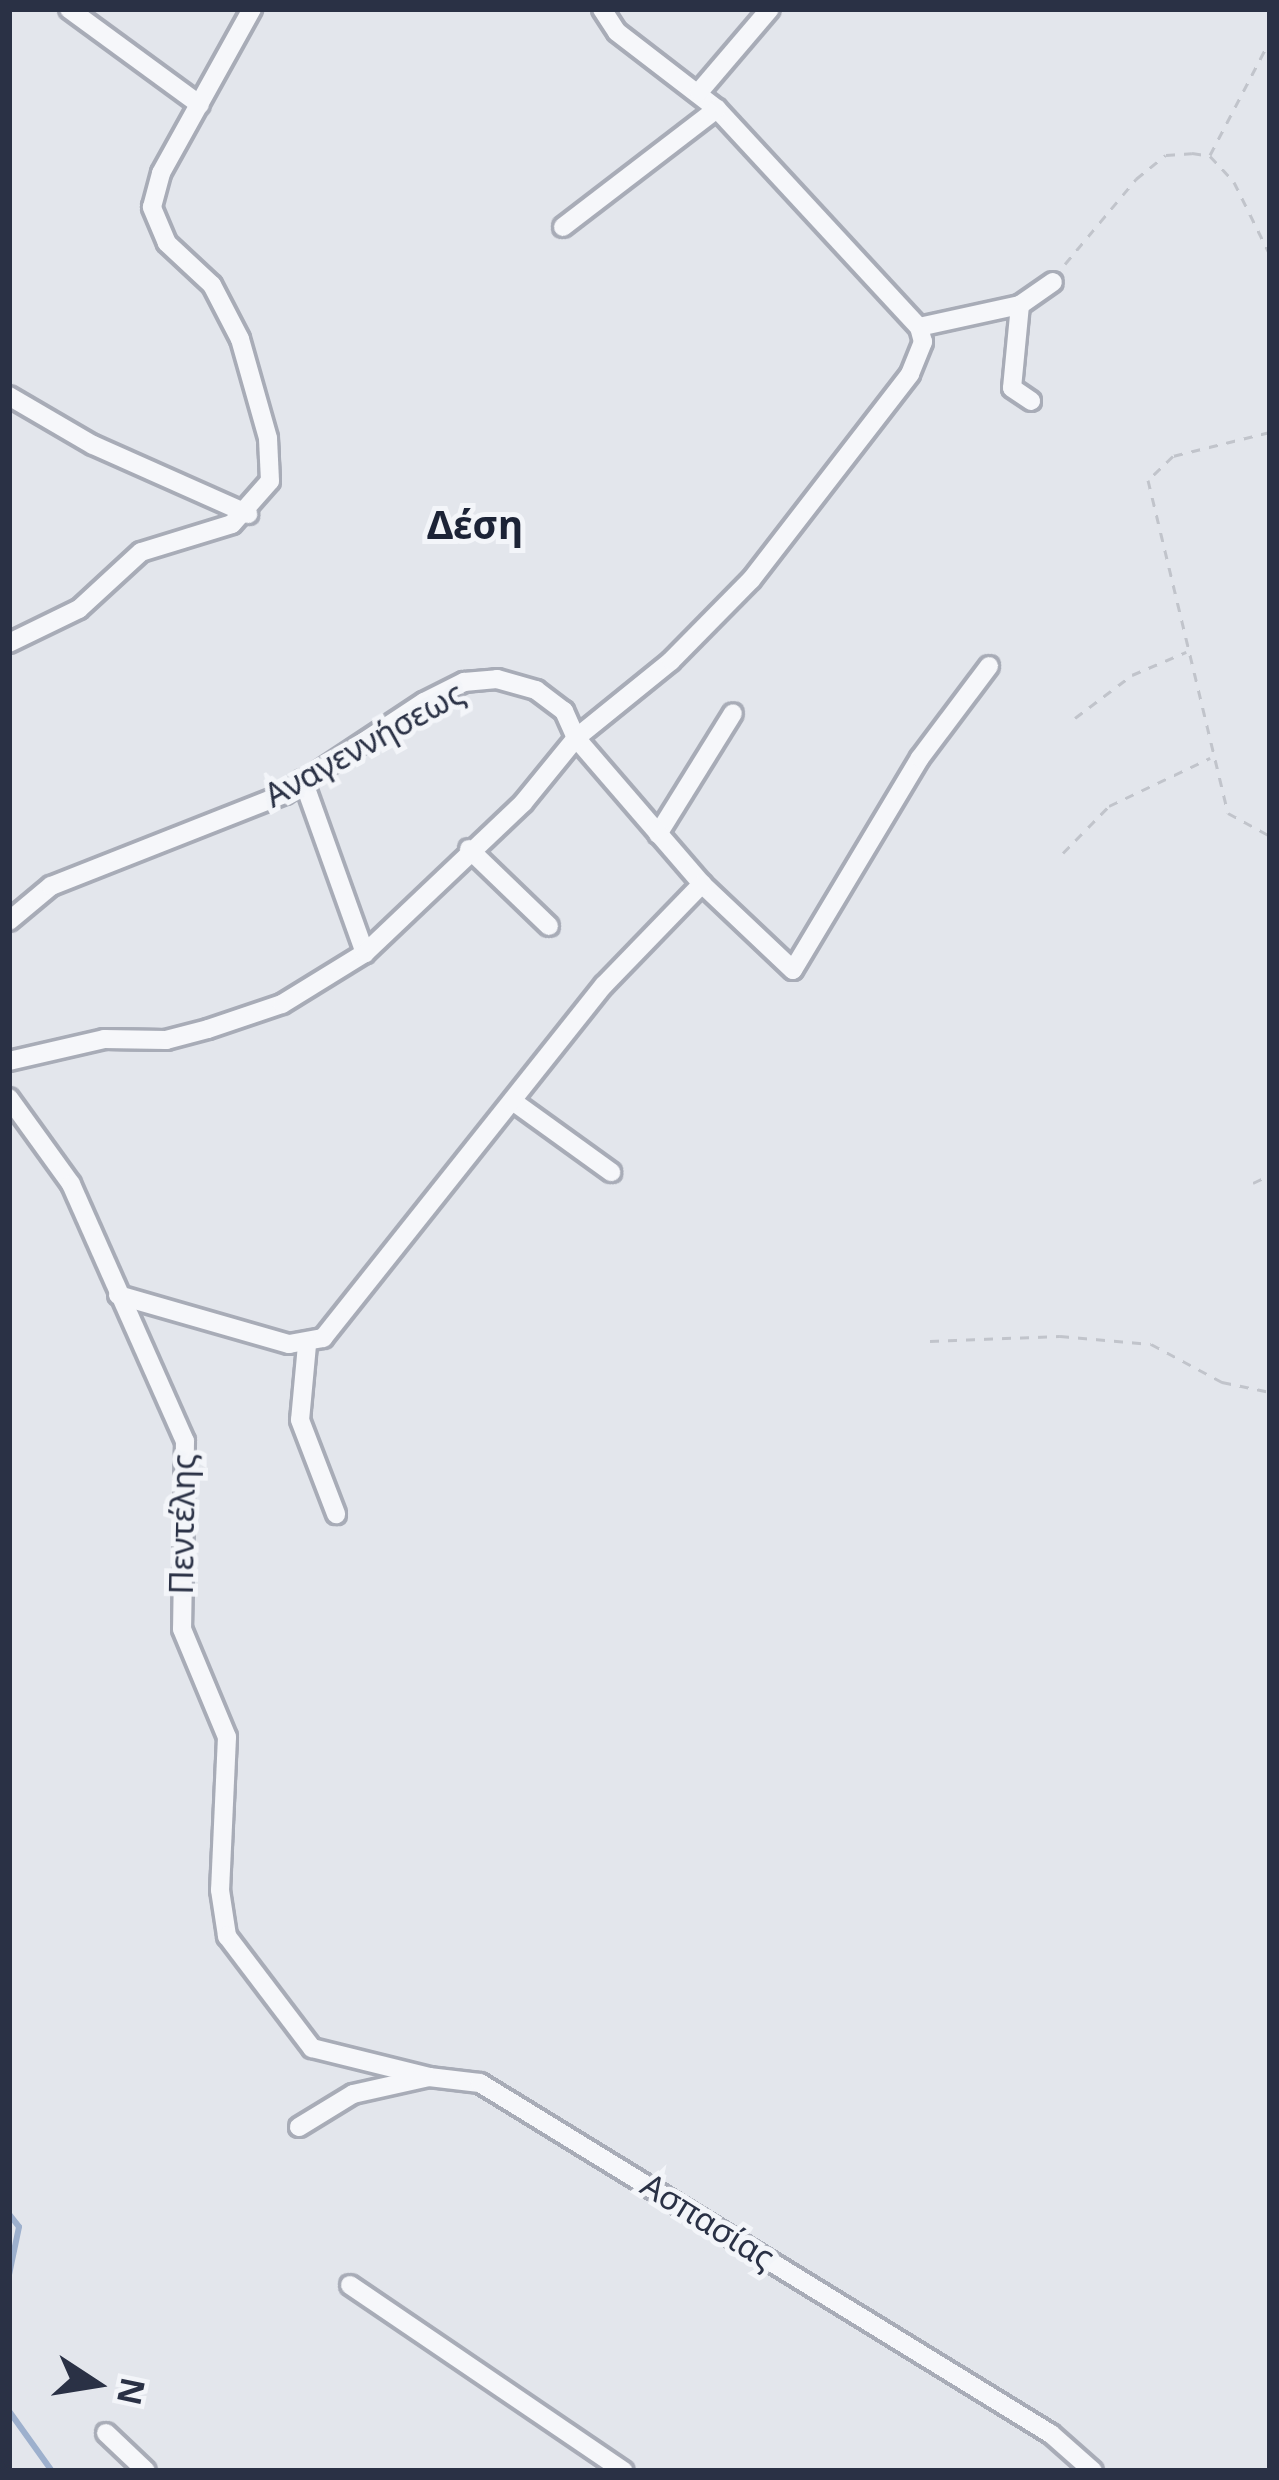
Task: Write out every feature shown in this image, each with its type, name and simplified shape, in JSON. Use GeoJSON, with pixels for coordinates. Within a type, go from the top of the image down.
{"type":"FeatureCollection","features":[{"type":"Feature","properties":{"kind":"street"},"geometry":{"type":"LineString","coordinates":[[69,9],[200,105]]}},
{"type":"Feature","properties":{"kind":"street"},"geometry":{"type":"LineString","coordinates":[[9,643],[79,609],[141,551],[248,514],[272,470],[250,370],[219,295],[167,243],[152,207],[161,172],[252,9]]}},
{"type":"Feature","properties":{"kind":"street"},"geometry":{"type":"LineString","coordinates":[[9,1061],[104,1039],[166,1040],[208,1029],[282,1004],[364,953],[523,803],[576,738],[670,661],[827,489],[910,374],[922,342],[919,327],[717,109],[617,32],[602,9]]}},
{"type":"Feature","properties":{"kind":"street"},"geometry":{"type":"LineString","coordinates":[[699,92],[770,9]]}},
{"type":"Feature","properties":{"kind":"street"},"geometry":{"type":"LineString","coordinates":[[563,227],[717,109]]}},
{"type":"Feature","properties":{"kind":"street"},"geometry":{"type":"LineString","coordinates":[[919,327],[1020,305],[1053,282]]}},
{"type":"Feature","properties":{"kind":"street"},"geometry":{"type":"LineString","coordinates":[[1020,305],[1012,388],[1031,401]]}},
{"type":"Feature","properties":{"kind":"street"},"geometry":{"type":"LineString","coordinates":[[9,396],[94,445],[248,514]]}},
{"type":"Feature","properties":{"kind":"street","name":"Αναγεννήσεως"},"geometry":{"type":"LineString","coordinates":[[9,921],[51,886],[303,780],[464,682],[497,680],[536,690],[564,711],[576,738],[702,884],[793,970],[920,758],[989,666]]}},
{"type":"Feature","properties":{"kind":"street"},"geometry":{"type":"LineString","coordinates":[[658,834],[733,713]]}},
{"type":"Feature","properties":{"kind":"street"},"geometry":{"type":"LineString","coordinates":[[303,780],[364,953]]}},
{"type":"Feature","properties":{"kind":"street"},"geometry":{"type":"LineString","coordinates":[[470,849],[549,926]]}},
{"type":"Feature","properties":{"kind":"street"},"geometry":{"type":"LineString","coordinates":[[336,1514],[300,1420],[308,1345],[364,1292],[604,985],[702,884]]}},
{"type":"Feature","properties":{"kind":"street","name":"Πεντέλης"},"geometry":{"type":"LineString","coordinates":[[9,1098],[70,1184],[184,1442],[182,1630],[227,1737],[220,1890],[226,1936],[312,2048],[429,2077]]}},
{"type":"Feature","properties":{"kind":"street"},"geometry":{"type":"LineString","coordinates":[[514,1102],[611,1172]]}},
{"type":"Feature","properties":{"kind":"street"},"geometry":{"type":"LineString","coordinates":[[118,1295],[308,1345]]}},
{"type":"Feature","properties":{"kind":"street","name":"Ασπασίας"},"geometry":{"type":"LineString","coordinates":[[299,2127],[353,2094],[429,2077],[480,2084],[532,2110],[1051,2434],[1093,2471]]}},
{"type":"Feature","properties":{"kind":"street"},"geometry":{"type":"LineString","coordinates":[[350,2285],[624,2471]]}},
{"type":"Feature","properties":{"kind":"street"},"geometry":{"type":"LineString","coordinates":[[106,2433],[146,2471]]}},
{"type":"Feature","properties":{"kind":"path"},"geometry":{"type":"LineString","coordinates":[[1210,156],[1270,40]]}},
{"type":"Feature","properties":{"kind":"path"},"geometry":{"type":"LineString","coordinates":[[1053,282],[1136,179],[1166,155],[1210,156],[1234,182],[1270,255]]}},
{"type":"Feature","properties":{"kind":"path"},"geometry":{"type":"LineString","coordinates":[[1270,432],[1173,455],[1148,481],[1228,813],[1270,836]]}},
{"type":"Feature","properties":{"kind":"path"},"geometry":{"type":"LineString","coordinates":[[1075,718],[1132,675],[1186,652]]}},
{"type":"Feature","properties":{"kind":"path"},"geometry":{"type":"LineString","coordinates":[[1063,853],[1108,806],[1213,758]]}},
{"type":"Feature","properties":{"kind":"path"},"geometry":{"type":"LineString","coordinates":[[1270,890],[1270,922]]}},
{"type":"Feature","properties":{"kind":"path"},"geometry":{"type":"LineString","coordinates":[[1253,1183],[1270,1175]]}},
{"type":"Feature","properties":{"kind":"path"},"geometry":{"type":"LineString","coordinates":[[930,1341],[1060,1336],[1109,1347],[1150,1344],[1222,1382],[1270,1392]]}},
{"type":"Feature","properties":{"kind":"waterway"},"geometry":{"type":"LineString","coordinates":[[9,2214],[19,2227],[9,2275]]}},
{"type":"Feature","properties":{"kind":"waterway"},"geometry":{"type":"LineString","coordinates":[[9,2411],[52,2471]]}},
{"type":"Feature","properties":{"kind":"district","name":"Δέση"},"geometry":{"type":"Point","coordinates":[475,524]}}]}
